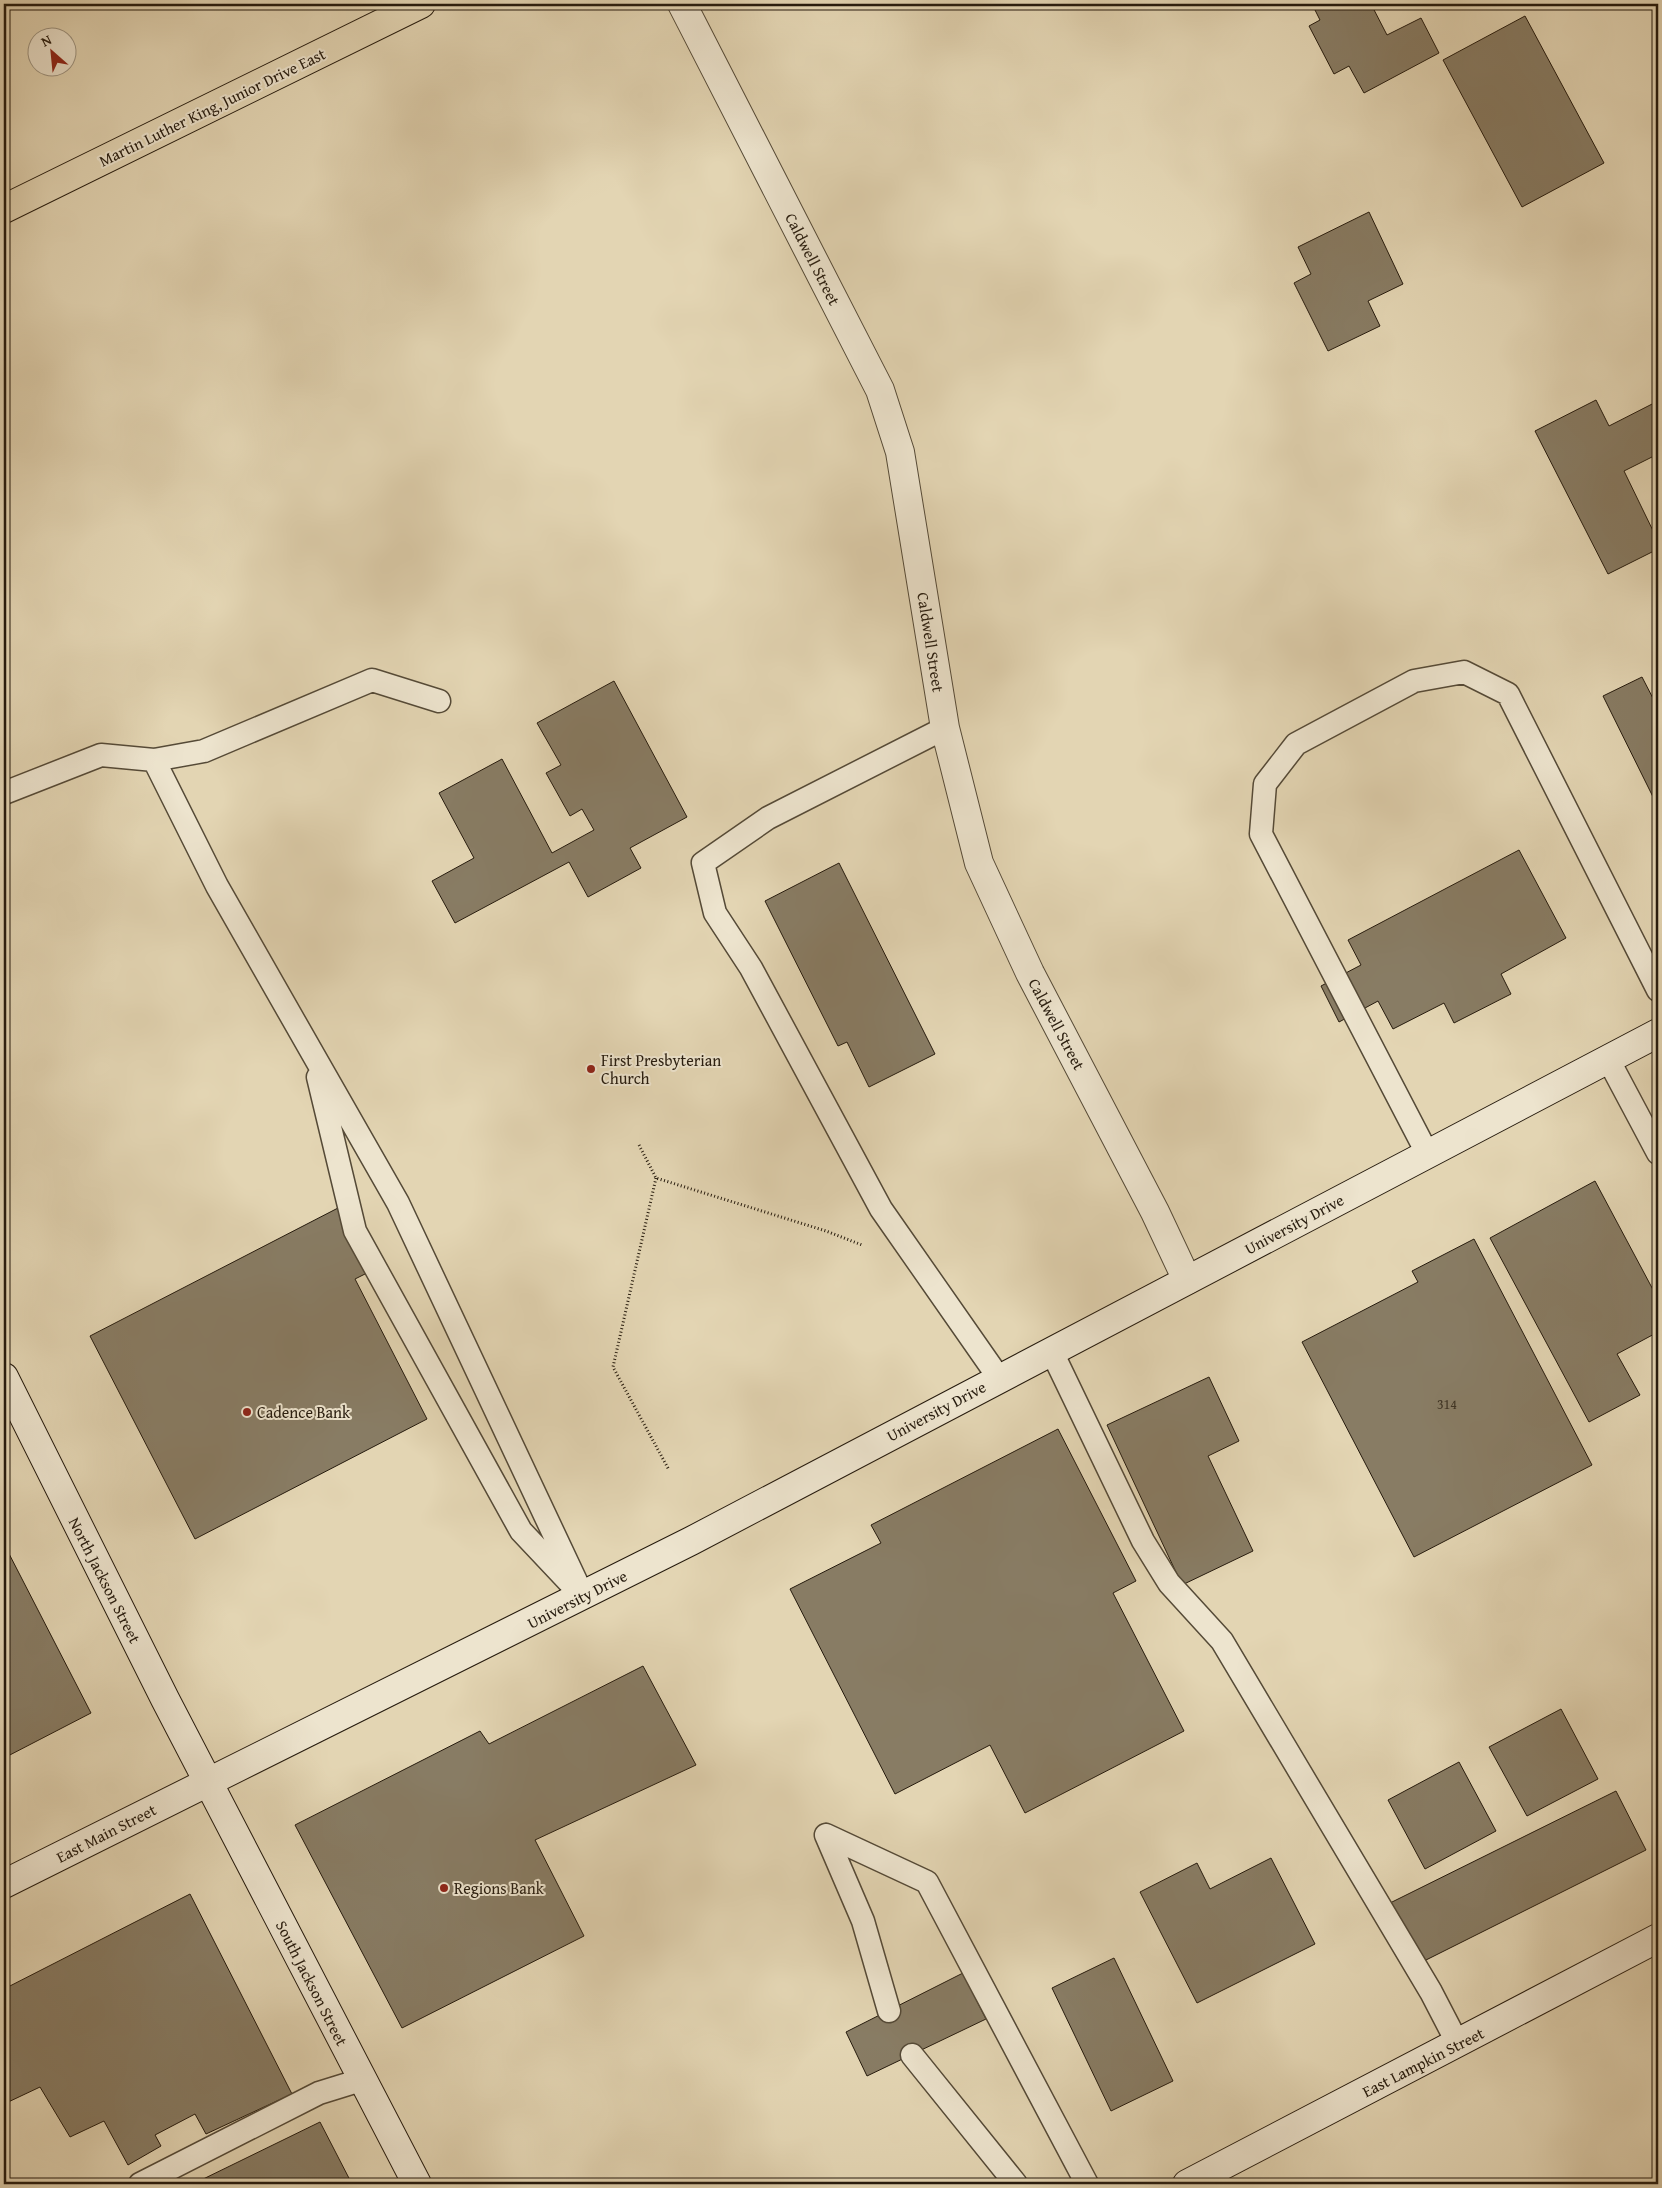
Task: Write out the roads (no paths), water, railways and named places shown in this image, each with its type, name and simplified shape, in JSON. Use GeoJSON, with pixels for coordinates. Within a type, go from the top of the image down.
{"type":"FeatureCollection","features":[{"type":"Feature","properties":{"kind":"main road","name":"Martin Luther King, Junior Drive East"},"geometry":{"type":"LineString","coordinates":[[4,209],[420,4]]}},
{"type":"Feature","properties":{"kind":"street","name":"Caldwell Street"},"geometry":{"type":"LineString","coordinates":[[682,4],[880,390],[900,452],[945,728],[979,863],[1030,973],[1155,1212],[1187,1280]]}},
{"type":"Feature","properties":{"kind":"street","name":"University Drive"},"geometry":{"type":"LineString","coordinates":[[209,1782],[583,1596],[1658,1033]]}},
{"type":"Feature","properties":{"kind":"street","name":"North Jackson Street"},"geometry":{"type":"LineString","coordinates":[[4,1377],[165,1699],[209,1782]]}},
{"type":"Feature","properties":{"kind":"street","name":"East Main Street"},"geometry":{"type":"LineString","coordinates":[[4,1884],[209,1782]]}},
{"type":"Feature","properties":{"kind":"street","name":"South Jackson Street"},"geometry":{"type":"LineString","coordinates":[[209,1782],[416,2184]]}},
{"type":"Feature","properties":{"kind":"street","name":"East Lampkin Street"},"geometry":{"type":"LineString","coordinates":[[1187,2184],[1658,1938]]}},
{"type":"Feature","properties":{"kind":"lane"},"geometry":{"type":"LineString","coordinates":[[1427,1153],[1262,834],[1265,784],[1296,744],[1414,681],[1464,672],[1508,694],[1658,990]]}},
{"type":"Feature","properties":{"kind":"lane"},"geometry":{"type":"LineString","coordinates":[[4,793],[102,755],[154,760],[204,751],[372,680],[439,701]]}},
{"type":"Feature","properties":{"kind":"lane"},"geometry":{"type":"LineString","coordinates":[[945,728],[768,818],[702,863],[715,913],[751,968],[881,1209],[999,1378]]}},
{"type":"Feature","properties":{"kind":"lane"},"geometry":{"type":"LineString","coordinates":[[154,760],[217,886],[398,1203],[583,1596]]}},
{"type":"Feature","properties":{"kind":"lane"},"geometry":{"type":"LineString","coordinates":[[311,1050],[355,1231],[520,1531],[583,1596]]}},
{"type":"Feature","properties":{"kind":"lane"},"geometry":{"type":"LineString","coordinates":[[1608,1059],[1658,1153]]}},
{"type":"Feature","properties":{"kind":"lane"},"geometry":{"type":"LineString","coordinates":[[1051,1350],[1143,1542],[1170,1583],[1222,1641],[1431,1992],[1458,2044]]}},
{"type":"Feature","properties":{"kind":"lane"},"geometry":{"type":"LineString","coordinates":[[889,2011],[863,1921],[826,1835],[927,1882],[1087,2184]]}},
{"type":"Feature","properties":{"kind":"lane"},"geometry":{"type":"LineString","coordinates":[[912,2055],[1016,2184]]}},
{"type":"Feature","properties":{"kind":"lane"},"geometry":{"type":"LineString","coordinates":[[140,2184],[319,2093],[361,2080]]}},
{"type":"Feature","properties":{"kind":"place","name":"First Presbyterian Church"},"geometry":{"type":"Point","coordinates":[591,1069]}},
{"type":"Feature","properties":{"kind":"place","name":"Cadence Bank"},"geometry":{"type":"Point","coordinates":[247,1412]}},
{"type":"Feature","properties":{"kind":"place","name":"Regions Bank"},"geometry":{"type":"Point","coordinates":[444,1888]}}]}
